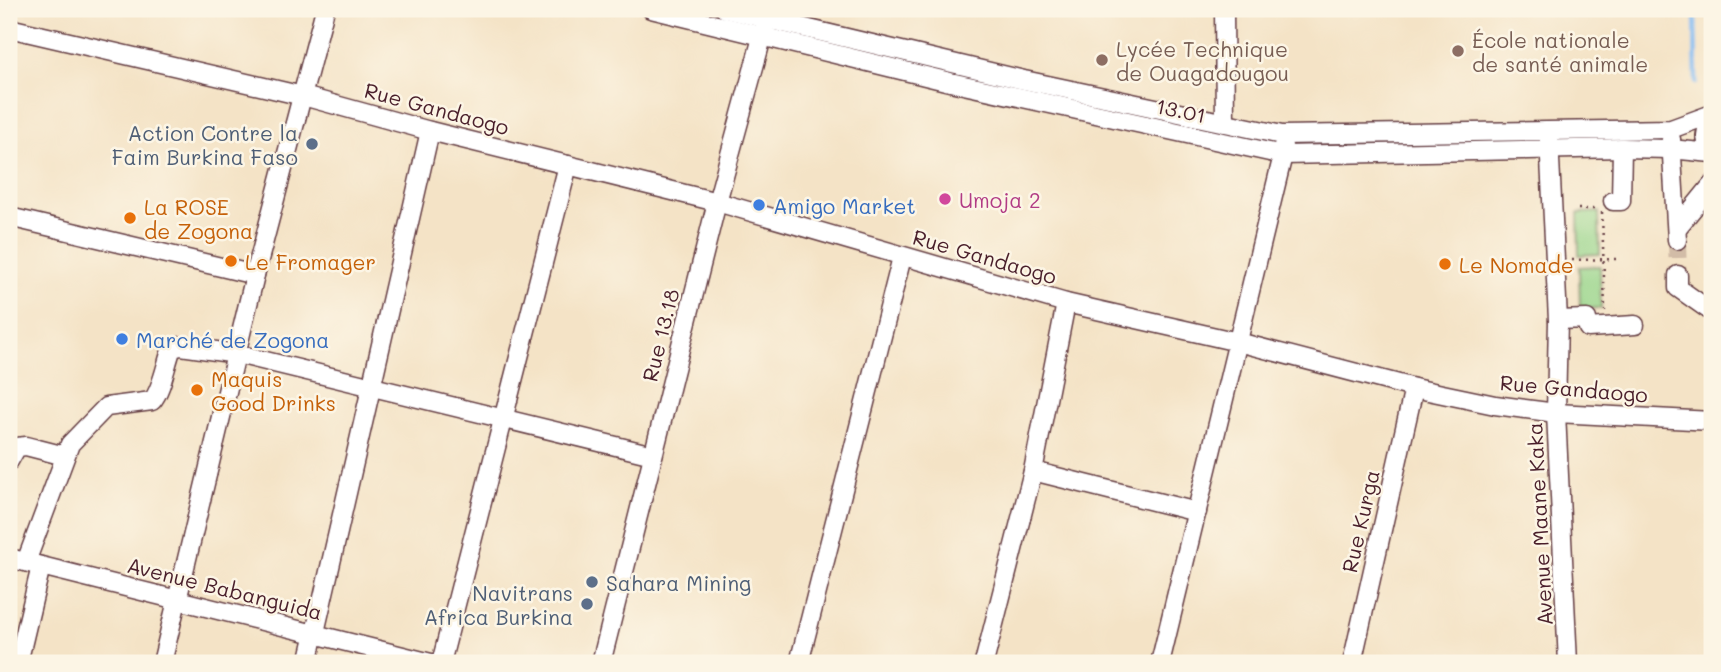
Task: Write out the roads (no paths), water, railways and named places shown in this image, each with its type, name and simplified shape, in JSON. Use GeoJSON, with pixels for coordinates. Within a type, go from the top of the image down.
{"type":"FeatureCollection","features":[{"type":"Feature","properties":{"kind":"highway"},"geometry":{"type":"LineString","coordinates":[[1712,123],[1712,147]]}},
{"type":"Feature","properties":{"kind":"street"},"geometry":{"type":"LineString","coordinates":[[162,663],[255,275],[325,9]]}},
{"type":"Feature","properties":{"kind":"street","name":"13.01"},"geometry":{"type":"LineString","coordinates":[[651,9],[765,27],[1282,135],[1549,140],[1622,148],[1712,153]]}},
{"type":"Feature","properties":{"kind":"street","name":"13.01"},"geometry":{"type":"LineString","coordinates":[[724,9],[765,27],[950,82],[1283,155],[1549,140],[1671,129],[1712,114]]}},
{"type":"Feature","properties":{"kind":"street"},"geometry":{"type":"LineString","coordinates":[[1224,9],[1225,123]]}},
{"type":"Feature","properties":{"kind":"street","name":"Rue 13.18"},"geometry":{"type":"LineString","coordinates":[[601,663],[717,202],[765,27]]}},
{"type":"Feature","properties":{"kind":"street","name":"Rue Gandaogo"},"geometry":{"type":"LineString","coordinates":[[9,28],[303,96],[430,131],[717,202],[1066,303],[1238,342],[1414,388],[1495,405],[1556,414],[1712,421]]}},
{"type":"Feature","properties":{"kind":"street"},"geometry":{"type":"LineString","coordinates":[[1671,129],[1670,149],[1677,234],[1712,185]]}},
{"type":"Feature","properties":{"kind":"street"},"geometry":{"type":"LineString","coordinates":[[307,663],[430,131]]}},
{"type":"Feature","properties":{"kind":"street"},"geometry":{"type":"LineString","coordinates":[[1160,663],[1283,155],[1282,135]]}},
{"type":"Feature","properties":{"kind":"street","name":"Avenue Maane Kaka"},"geometry":{"type":"LineString","coordinates":[[1549,140],[1558,320],[1556,414],[1567,663]]}},
{"type":"Feature","properties":{"kind":"street"},"geometry":{"type":"LineString","coordinates":[[1608,205],[1621,201],[1622,148]]}},
{"type":"Feature","properties":{"kind":"street"},"geometry":{"type":"LineString","coordinates":[[441,663],[568,165]]}},
{"type":"Feature","properties":{"kind":"street"},"geometry":{"type":"LineString","coordinates":[[9,217],[255,275]]}},
{"type":"Feature","properties":{"kind":"street"},"geometry":{"type":"LineString","coordinates":[[799,663],[902,257]]}},
{"type":"Feature","properties":{"kind":"street"},"geometry":{"type":"LineString","coordinates":[[1678,275],[1678,288],[1712,312]]}},
{"type":"Feature","properties":{"kind":"street"},"geometry":{"type":"LineString","coordinates":[[984,663],[1033,471],[1066,303]]}},
{"type":"Feature","properties":{"kind":"street"},"geometry":{"type":"LineString","coordinates":[[1558,320],[1587,319],[1588,328],[1635,325]]}},
{"type":"Feature","properties":{"kind":"street"},"geometry":{"type":"LineString","coordinates":[[18,663],[25,562],[70,444],[106,407],[152,401],[158,394],[172,348],[181,346],[237,354],[653,455]]}},
{"type":"Feature","properties":{"kind":"street","name":"Rue Kurga"},"geometry":{"type":"LineString","coordinates":[[1352,663],[1414,388]]}},
{"type":"Feature","properties":{"kind":"street"},"geometry":{"type":"LineString","coordinates":[[9,461],[17,447],[26,446],[65,456]]}},
{"type":"Feature","properties":{"kind":"street"},"geometry":{"type":"LineString","coordinates":[[1033,471],[1197,512]]}},
{"type":"Feature","properties":{"kind":"street","name":"Avenue Babanguida"},"geometry":{"type":"LineString","coordinates":[[25,562],[431,663]]}},
{"type":"Feature","properties":{"kind":"waterway"},"geometry":{"type":"LineString","coordinates":[[1695,9],[1696,83]]}},
{"type":"Feature","properties":{"kind":"tunnel"},"geometry":{"type":"LineString","coordinates":[[1677,240],[1678,275]]}},
{"type":"Feature","properties":{"kind":"place","name":"École nationale de santé animale"},"geometry":{"type":"Point","coordinates":[1458,51]}},
{"type":"Feature","properties":{"kind":"place","name":"Lycée Technique de Ouagadougou"},"geometry":{"type":"Point","coordinates":[1102,60]}},
{"type":"Feature","properties":{"kind":"place","name":"Action Contre la Faim Burkina Faso"},"geometry":{"type":"Point","coordinates":[312,144]}},
{"type":"Feature","properties":{"kind":"place","name":"Umoja 2"},"geometry":{"type":"Point","coordinates":[945,199]}},
{"type":"Feature","properties":{"kind":"place","name":"Amigo Market"},"geometry":{"type":"Point","coordinates":[759,205]}},
{"type":"Feature","properties":{"kind":"place","name":"La ROSE de Zogona"},"geometry":{"type":"Point","coordinates":[130,218]}},
{"type":"Feature","properties":{"kind":"place","name":"Le Fromager"},"geometry":{"type":"Point","coordinates":[231,261]}},
{"type":"Feature","properties":{"kind":"place","name":"Le Nomade"},"geometry":{"type":"Point","coordinates":[1445,264]}},
{"type":"Feature","properties":{"kind":"place","name":"Marché de Zogona"},"geometry":{"type":"Point","coordinates":[122,339]}},
{"type":"Feature","properties":{"kind":"place","name":"Maquis Good Drinks"},"geometry":{"type":"Point","coordinates":[197,390]}},
{"type":"Feature","properties":{"kind":"place","name":"Sahara Mining"},"geometry":{"type":"Point","coordinates":[592,582]}},
{"type":"Feature","properties":{"kind":"place","name":"Navitrans Africa Burkina"},"geometry":{"type":"Point","coordinates":[587,604]}}]}
